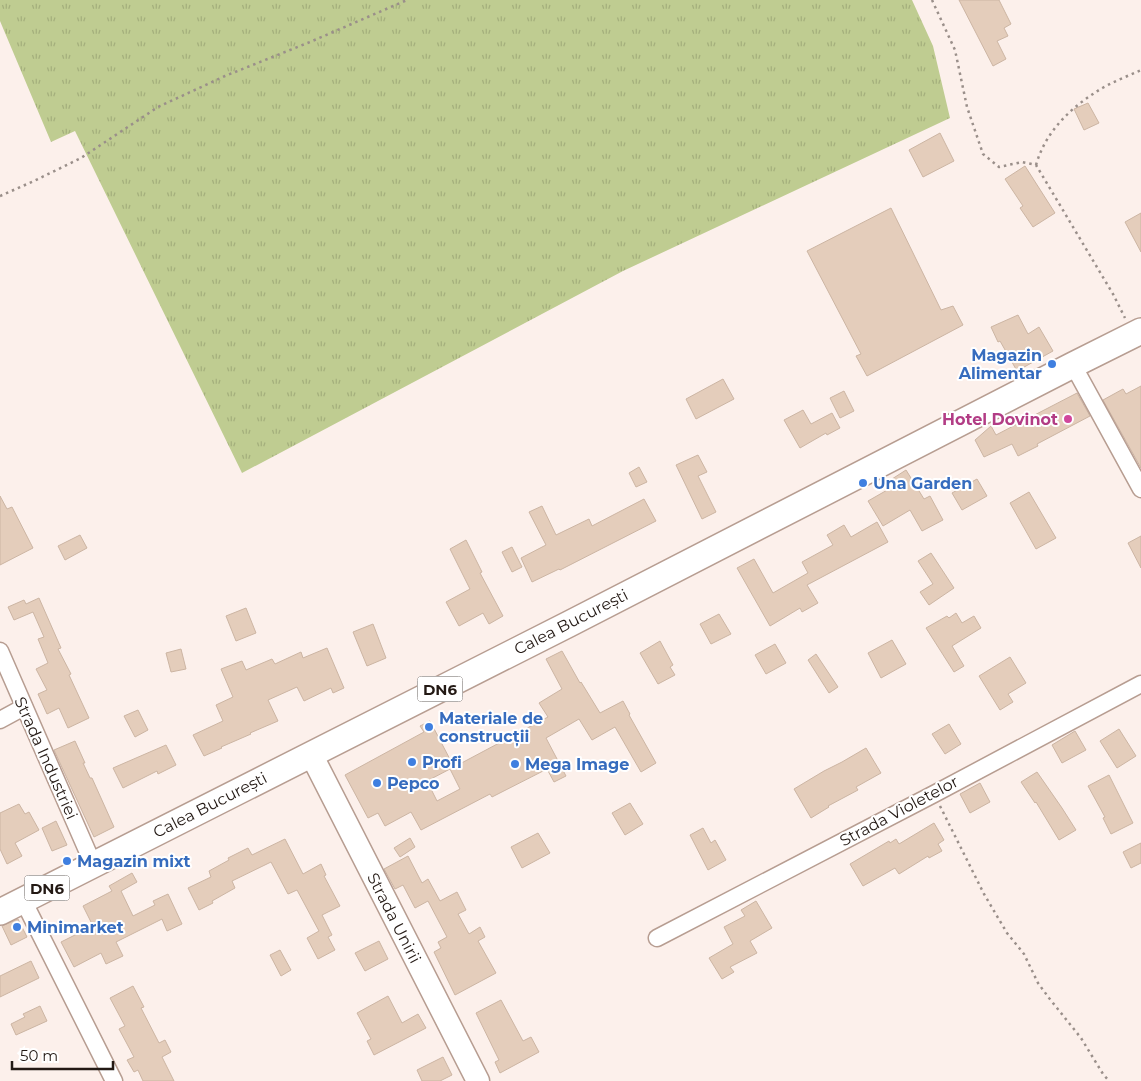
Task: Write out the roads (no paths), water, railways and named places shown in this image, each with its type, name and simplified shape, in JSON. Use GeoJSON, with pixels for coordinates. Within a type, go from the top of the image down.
{"type":"FeatureCollection","features":[{"type":"Feature","properties":{"kind":"main road","name":"Calea București"},"geometry":{"type":"LineString","coordinates":[[0,912],[569,624],[1073,364],[1138,333]]}},
{"type":"Feature","properties":{"kind":"main road","name":"Strada Unirii"},"geometry":{"type":"LineString","coordinates":[[311,754],[478,1081]]}},
{"type":"Feature","properties":{"kind":"street"},"geometry":{"type":"LineString","coordinates":[[1073,364],[1141,489]]}},
{"type":"Feature","properties":{"kind":"street","name":"Strada Industriei"},"geometry":{"type":"LineString","coordinates":[[0,651],[93,864]]}},
{"type":"Feature","properties":{"kind":"street","name":"Strada Violetelor"},"geometry":{"type":"LineString","coordinates":[[657,938],[1141,684]]}},
{"type":"Feature","properties":{"kind":"street"},"geometry":{"type":"LineString","coordinates":[[0,720],[24,707]]}},
{"type":"Feature","properties":{"kind":"street"},"geometry":{"type":"LineString","coordinates":[[23,900],[114,1081]]}},
{"type":"Feature","properties":{"kind":"place","name":"Magazin Alimentar"},"geometry":{"type":"Point","coordinates":[1052,364]}},
{"type":"Feature","properties":{"kind":"place","name":"Hotel Dovinot"},"geometry":{"type":"Point","coordinates":[1068,419]}},
{"type":"Feature","properties":{"kind":"place","name":"Una Garden"},"geometry":{"type":"Point","coordinates":[863,483]}},
{"type":"Feature","properties":{"kind":"place","name":"Materiale de construcții"},"geometry":{"type":"Point","coordinates":[429,727]}},
{"type":"Feature","properties":{"kind":"place","name":"Profi"},"geometry":{"type":"Point","coordinates":[412,762]}},
{"type":"Feature","properties":{"kind":"place","name":"Mega Image"},"geometry":{"type":"Point","coordinates":[515,764]}},
{"type":"Feature","properties":{"kind":"place","name":"Pepco"},"geometry":{"type":"Point","coordinates":[377,783]}},
{"type":"Feature","properties":{"kind":"place","name":"Magazin mixt"},"geometry":{"type":"Point","coordinates":[67,861]}},
{"type":"Feature","properties":{"kind":"place","name":"Minimarket"},"geometry":{"type":"Point","coordinates":[17,927]}}]}
